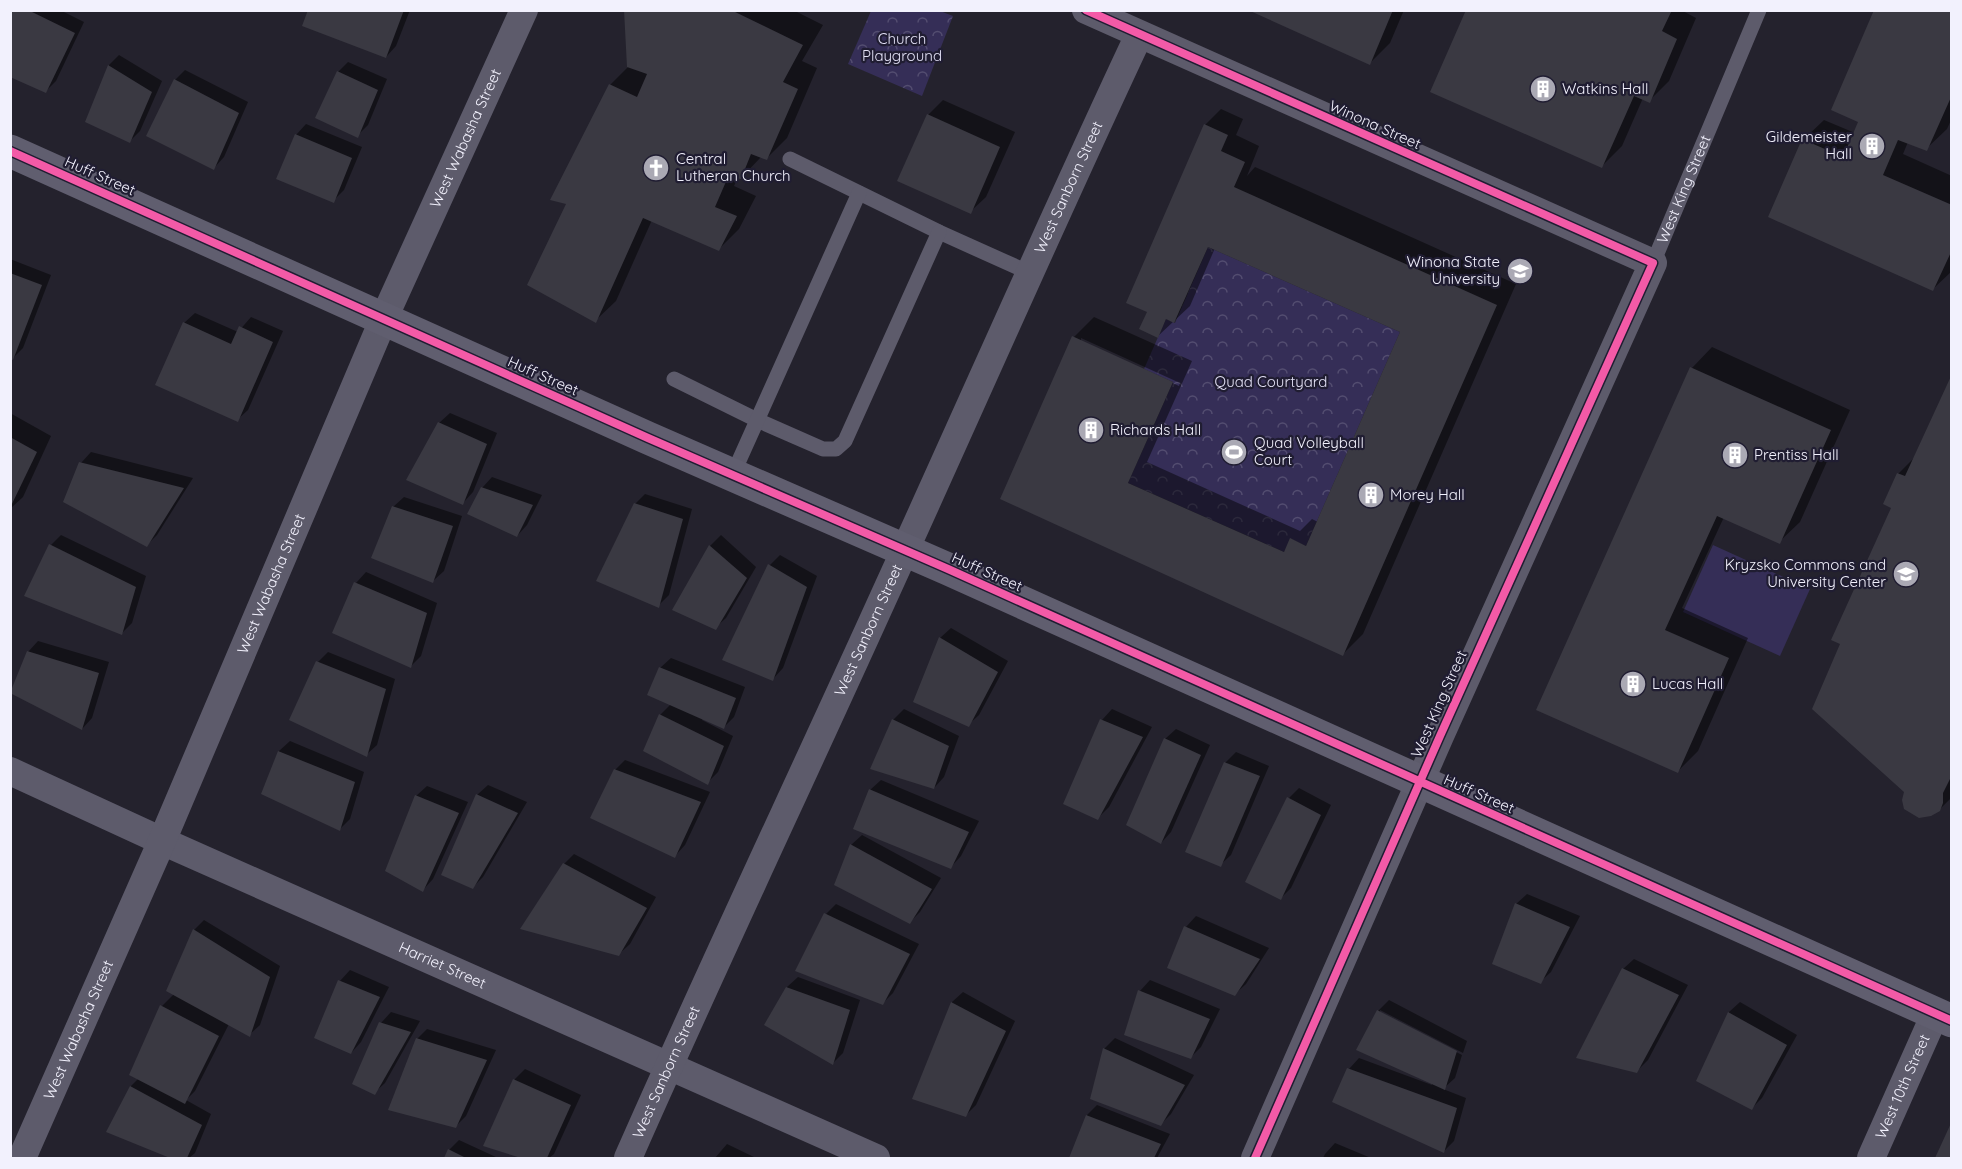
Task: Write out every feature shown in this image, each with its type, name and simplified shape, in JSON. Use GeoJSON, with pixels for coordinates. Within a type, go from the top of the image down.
{"type":"FeatureCollection","features":[{"type":"Feature","properties":{"kind":"main road","name":"Huff Street"},"geometry":{"type":"LineString","coordinates":[[10,151],[648,438],[905,550],[1943,1018]]}},
{"type":"Feature","properties":{"kind":"street","name":"West Wabasha Street"},"geometry":{"type":"LineString","coordinates":[[22,1158],[162,841],[384,318],[524,10]]}},
{"type":"Feature","properties":{"kind":"street","name":"Winona Street"},"geometry":{"type":"LineString","coordinates":[[1086,10],[1653,263]]}},
{"type":"Feature","properties":{"kind":"street","name":"West Sanborn Street"},"geometry":{"type":"LineString","coordinates":[[628,1158],[1139,35]]}},
{"type":"Feature","properties":{"kind":"street","name":"West King Street"},"geometry":{"type":"LineString","coordinates":[[1255,1158],[1419,782],[1653,263]]}},
{"type":"Feature","properties":{"kind":"street","name":"Harriet Street"},"geometry":{"type":"LineString","coordinates":[[10,771],[162,841],[876,1158]]}},
{"type":"Feature","properties":{"kind":"street","name":"West 10th Street"},"geometry":{"type":"LineString","coordinates":[[1871,1158],[1943,1018]]}},
{"type":"Feature","properties":{"kind":"lane","name":"West King Street"},"geometry":{"type":"LineString","coordinates":[[1653,263],[1759,10]]}},
{"type":"Feature","properties":{"kind":"lane"},"geometry":{"type":"LineString","coordinates":[[790,159],[939,232],[1030,273]]}},
{"type":"Feature","properties":{"kind":"lane"},"geometry":{"type":"LineString","coordinates":[[733,474],[859,193]]}},
{"type":"Feature","properties":{"kind":"lane"},"geometry":{"type":"LineString","coordinates":[[674,380],[823,449],[836,449],[845,441],[939,232]]}},
{"type":"Feature","properties":{"kind":"green space","name":"Church Playground"},"geometry":{"type":"Polygon","coordinates":[[[871,11],[940,11],[953,16],[922,96],[848,64],[871,11]]]}},
{"type":"Feature","properties":{"kind":"green space","name":"Quad Courtyard"},"geometry":{"type":"Polygon","coordinates":[[[1208,247],[1400,332],[1306,546],[1291,539],[1284,552],[1128,483],[1173,382],[1144,369],[1166,319],[1175,323],[1208,247]]]}},
{"type":"Feature","properties":{"kind":"green space"},"geometry":{"type":"Polygon","coordinates":[[[1713,545],[1810,589],[1780,656],[1683,612],[1713,545]]]}},
{"type":"Feature","properties":{"kind":"building"},"geometry":{"type":"Polygon","coordinates":[[[10,10],[28,10],[75,33],[46,93],[10,77],[10,10]]]}},
{"type":"Feature","properties":{"kind":"building"},"geometry":{"type":"Polygon","coordinates":[[[308,10],[404,10],[386,58],[302,26],[308,10]]]}},
{"type":"Feature","properties":{"kind":"building","name":"Central Lutheran Church"},"geometry":{"type":"Polygon","coordinates":[[[624,10],[731,10],[803,45],[783,82],[798,89],[767,160],[751,154],[741,179],[728,177],[715,207],[737,216],[719,251],[643,218],[596,323],[527,285],[566,204],[550,200],[609,84],[637,97],[647,74],[627,67],[624,10]]]}},
{"type":"Feature","properties":{"kind":"building"},"geometry":{"type":"Polygon","coordinates":[[[1248,10],[1393,10],[1370,65],[1248,10]]]}},
{"type":"Feature","properties":{"kind":"building","name":"Watkins Hall"},"geometry":{"type":"Polygon","coordinates":[[[1466,10],[1672,10],[1662,31],[1677,39],[1650,103],[1634,96],[1602,168],[1430,92],[1466,10]]]}},
{"type":"Feature","properties":{"kind":"building","name":"Gildemeister Hall"},"geometry":{"type":"Polygon","coordinates":[[[1874,10],[1952,10],[1952,95],[1927,151],[1898,140],[1883,175],[1952,205],[1952,250],[1933,291],[1768,217],[1802,139],[1843,157],[1858,122],[1831,110],[1874,10]]]}},
{"type":"Feature","properties":{"kind":"building"},"geometry":{"type":"Polygon","coordinates":[[[108,65],[152,92],[130,143],[85,122],[108,65]]]}},
{"type":"Feature","properties":{"kind":"building"},"geometry":{"type":"Polygon","coordinates":[[[337,71],[378,90],[358,138],[315,118],[337,71]]]}},
{"type":"Feature","properties":{"kind":"building"},"geometry":{"type":"Polygon","coordinates":[[[174,79],[239,113],[214,170],[146,136],[174,79]]]}},
{"type":"Feature","properties":{"kind":"building"},"geometry":{"type":"Polygon","coordinates":[[[927,114],[1000,147],[971,214],[897,181],[927,114]]]}},
{"type":"Feature","properties":{"kind":"building"},"geometry":{"type":"Polygon","coordinates":[[[1204,124],[1228,135],[1221,151],[1245,162],[1234,187],[1497,305],[1343,656],[1000,499],[1072,336],[1173,382],[1128,483],[1284,552],[1290,538],[1306,546],[1400,332],[1208,247],[1174,323],[1166,319],[1158,338],[1139,329],[1147,312],[1126,303],[1204,124]]]}},
{"type":"Feature","properties":{"kind":"building"},"geometry":{"type":"Polygon","coordinates":[[[295,134],[352,158],[334,203],[276,179],[295,134]]]}},
{"type":"Feature","properties":{"kind":"building"},"geometry":{"type":"Polygon","coordinates":[[[10,273],[42,285],[13,360],[10,359],[10,273]]]}},
{"type":"Feature","properties":{"kind":"building"},"geometry":{"type":"Polygon","coordinates":[[[183,322],[231,344],[239,326],[273,342],[238,422],[155,385],[183,322]]]}},
{"type":"Feature","properties":{"kind":"building"},"geometry":{"type":"Polygon","coordinates":[[[1690,367],[1831,430],[1780,544],[1717,516],[1665,630],[1729,658],[1678,773],[1536,710],[1690,367]]]}},
{"type":"Feature","properties":{"kind":"building","name":"Kryzsko Commons and University Center"},"geometry":{"type":"Polygon","coordinates":[[[1952,374],[1952,775],[1943,793],[1940,811],[1931,816],[1919,818],[1904,809],[1902,800],[1904,792],[1812,709],[1840,644],[1831,640],[1891,508],[1883,504],[1897,473],[1905,476],[1952,374]]]}},
{"type":"Feature","properties":{"kind":"building"},"geometry":{"type":"Polygon","coordinates":[[[438,422],[487,444],[463,505],[406,480],[438,422]]]}},
{"type":"Feature","properties":{"kind":"building"},"geometry":{"type":"Polygon","coordinates":[[[10,437],[37,452],[10,508],[10,437]]]}},
{"type":"Feature","properties":{"kind":"building"},"geometry":{"type":"Polygon","coordinates":[[[79,462],[184,488],[147,547],[63,502],[79,462]]]}},
{"type":"Feature","properties":{"kind":"building"},"geometry":{"type":"Polygon","coordinates":[[[481,487],[533,505],[517,537],[467,514],[481,487]]]}},
{"type":"Feature","properties":{"kind":"building"},"geometry":{"type":"Polygon","coordinates":[[[634,503],[683,519],[659,608],[596,581],[634,503]]]}},
{"type":"Feature","properties":{"kind":"building"},"geometry":{"type":"Polygon","coordinates":[[[392,506],[453,526],[433,583],[371,558],[392,506]]]}},
{"type":"Feature","properties":{"kind":"building"},"geometry":{"type":"Polygon","coordinates":[[[49,544],[136,587],[122,635],[24,596],[49,544]]]}},
{"type":"Feature","properties":{"kind":"building"},"geometry":{"type":"Polygon","coordinates":[[[709,545],[747,578],[716,630],[672,610],[709,545]]]}},
{"type":"Feature","properties":{"kind":"building"},"geometry":{"type":"Polygon","coordinates":[[[768,564],[807,587],[773,681],[722,660],[768,564]]]}},
{"type":"Feature","properties":{"kind":"building"},"geometry":{"type":"Polygon","coordinates":[[[354,582],[427,613],[411,668],[332,633],[354,582]]]}},
{"type":"Feature","properties":{"kind":"building"},"geometry":{"type":"Polygon","coordinates":[[[939,637],[998,672],[969,727],[913,702],[939,637]]]}},
{"type":"Feature","properties":{"kind":"building"},"geometry":{"type":"Polygon","coordinates":[[[27,651],[99,673],[82,730],[10,693],[27,651]]]}},
{"type":"Feature","properties":{"kind":"building"},"geometry":{"type":"Polygon","coordinates":[[[316,661],[386,689],[367,757],[289,720],[316,661]]]}},
{"type":"Feature","properties":{"kind":"building"},"geometry":{"type":"Polygon","coordinates":[[[659,667],[736,698],[724,729],[647,695],[659,667]]]}},
{"type":"Feature","properties":{"kind":"building"},"geometry":{"type":"Polygon","coordinates":[[[659,714],[724,746],[708,785],[643,751],[659,714]]]}},
{"type":"Feature","properties":{"kind":"building"},"geometry":{"type":"Polygon","coordinates":[[[892,719],[949,746],[934,789],[870,769],[892,719]]]}},
{"type":"Feature","properties":{"kind":"building"},"geometry":{"type":"Polygon","coordinates":[[[1100,719],[1143,737],[1098,820],[1063,804],[1100,719]]]}},
{"type":"Feature","properties":{"kind":"building"},"geometry":{"type":"Polygon","coordinates":[[[1164,738],[1201,755],[1161,844],[1126,825],[1164,738]]]}},
{"type":"Feature","properties":{"kind":"building"},"geometry":{"type":"Polygon","coordinates":[[[278,751],[355,782],[340,831],[261,794],[278,751]]]}},
{"type":"Feature","properties":{"kind":"building"},"geometry":{"type":"Polygon","coordinates":[[[1224,762],[1260,776],[1221,867],[1185,852],[1224,762]]]}},
{"type":"Feature","properties":{"kind":"building"},"geometry":{"type":"Polygon","coordinates":[[[614,769],[701,802],[675,858],[590,818],[614,769]]]}},
{"type":"Feature","properties":{"kind":"building"},"geometry":{"type":"Polygon","coordinates":[[[869,789],[969,832],[951,869],[853,829],[869,789]]]}},
{"type":"Feature","properties":{"kind":"building"},"geometry":{"type":"Polygon","coordinates":[[[476,794],[518,813],[473,889],[441,875],[476,794]]]}},
{"type":"Feature","properties":{"kind":"building"},"geometry":{"type":"Polygon","coordinates":[[[415,795],[459,813],[423,892],[385,871],[415,795]]]}},
{"type":"Feature","properties":{"kind":"building"},"geometry":{"type":"Polygon","coordinates":[[[1287,797],[1321,815],[1281,900],[1245,882],[1287,797]]]}},
{"type":"Feature","properties":{"kind":"building"},"geometry":{"type":"Polygon","coordinates":[[[850,844],[932,889],[910,924],[834,885],[850,844]]]}},
{"type":"Feature","properties":{"kind":"building"},"geometry":{"type":"Polygon","coordinates":[[[563,863],[647,908],[619,956],[520,929],[563,863]]]}},
{"type":"Feature","properties":{"kind":"building"},"geometry":{"type":"Polygon","coordinates":[[[1515,903],[1570,927],[1541,984],[1492,964],[1515,903]]]}},
{"type":"Feature","properties":{"kind":"building"},"geometry":{"type":"Polygon","coordinates":[[[824,913],[910,954],[883,1005],[795,971],[824,913]]]}},
{"type":"Feature","properties":{"kind":"building"},"geometry":{"type":"Polygon","coordinates":[[[1184,926],[1260,959],[1235,996],[1167,968],[1184,926]]]}},
{"type":"Feature","properties":{"kind":"building"},"geometry":{"type":"Polygon","coordinates":[[[193,929],[270,977],[250,1037],[166,991],[193,929]]]}},
{"type":"Feature","properties":{"kind":"building"},"geometry":{"type":"Polygon","coordinates":[[[1622,968],[1679,995],[1637,1073],[1576,1058],[1622,968]]]}},
{"type":"Feature","properties":{"kind":"building"},"geometry":{"type":"Polygon","coordinates":[[[338,980],[380,997],[351,1054],[314,1038],[338,980]]]}},
{"type":"Feature","properties":{"kind":"building"},"geometry":{"type":"Polygon","coordinates":[[[786,987],[850,1010],[833,1065],[764,1025],[786,987]]]}},
{"type":"Feature","properties":{"kind":"building"},"geometry":{"type":"Polygon","coordinates":[[[1138,990],[1210,1019],[1191,1059],[1124,1035],[1138,990]]]}},
{"type":"Feature","properties":{"kind":"building"},"geometry":{"type":"Polygon","coordinates":[[[951,1002],[1006,1031],[966,1117],[912,1099],[951,1002]]]}},
{"type":"Feature","properties":{"kind":"building"},"geometry":{"type":"Polygon","coordinates":[[[160,1005],[219,1036],[185,1104],[129,1075],[160,1005]]]}},
{"type":"Feature","properties":{"kind":"building"},"geometry":{"type":"Polygon","coordinates":[[[1377,1010],[1457,1051],[1445,1090],[1356,1050],[1377,1010]]]}},
{"type":"Feature","properties":{"kind":"building"},"geometry":{"type":"Polygon","coordinates":[[[1728,1012],[1787,1045],[1752,1110],[1696,1081],[1728,1012]]]}},
{"type":"Feature","properties":{"kind":"building"},"geometry":{"type":"Polygon","coordinates":[[[379,1022],[411,1032],[375,1095],[352,1084],[379,1022]]]}},
{"type":"Feature","properties":{"kind":"building"},"geometry":{"type":"Polygon","coordinates":[[[416,1038],[487,1060],[456,1128],[388,1110],[416,1038]]]}},
{"type":"Feature","properties":{"kind":"building"},"geometry":{"type":"Polygon","coordinates":[[[1103,1048],[1185,1085],[1161,1126],[1090,1099],[1103,1048]]]}},
{"type":"Feature","properties":{"kind":"building"},"geometry":{"type":"Polygon","coordinates":[[[1347,1068],[1457,1108],[1444,1153],[1332,1102],[1347,1068]]]}},
{"type":"Feature","properties":{"kind":"building"},"geometry":{"type":"Polygon","coordinates":[[[513,1079],[571,1105],[547,1158],[521,1158],[483,1146],[513,1079]]]}},
{"type":"Feature","properties":{"kind":"building"},"geometry":{"type":"Polygon","coordinates":[[[130,1086],[202,1125],[187,1158],[170,1158],[106,1132],[130,1086]]]}},
{"type":"Feature","properties":{"kind":"building"},"geometry":{"type":"Polygon","coordinates":[[[1086,1115],[1161,1144],[1154,1158],[1069,1158],[1086,1115]]]}},
{"type":"Feature","properties":{"kind":"building"},"geometry":{"type":"Polygon","coordinates":[[[1952,1121],[1952,1158],[1935,1158],[1952,1121]]]}},
{"type":"Feature","properties":{"kind":"building"},"geometry":{"type":"Polygon","coordinates":[[[448,1149],[466,1158],[444,1158],[448,1149]]]}},
{"type":"Feature","properties":{"kind":"cycle path"},"geometry":{"type":"LineString","coordinates":[[1086,10],[1653,263],[1440,736],[1255,1158]]}},
{"type":"Feature","properties":{"kind":"cycle path"},"geometry":{"type":"LineString","coordinates":[[10,151],[648,438],[948,569],[1952,1021]]}},
{"type":"Feature","properties":{"kind":"place","name":"Watkins Hall"},"geometry":{"type":"Point","coordinates":[1543,89]}},
{"type":"Feature","properties":{"kind":"place","name":"Gildemeister Hall"},"geometry":{"type":"Point","coordinates":[1872,146]}},
{"type":"Feature","properties":{"kind":"place","name":"Central Lutheran Church"},"geometry":{"type":"Point","coordinates":[656,168]}},
{"type":"Feature","properties":{"kind":"place","name":"Winona State University"},"geometry":{"type":"Point","coordinates":[1520,271]}},
{"type":"Feature","properties":{"kind":"place","name":"Richards Hall"},"geometry":{"type":"Point","coordinates":[1091,430]}},
{"type":"Feature","properties":{"kind":"place","name":"Quad Volleyball Court"},"geometry":{"type":"Point","coordinates":[1234,452]}},
{"type":"Feature","properties":{"kind":"place","name":"Prentiss Hall"},"geometry":{"type":"Point","coordinates":[1735,455]}},
{"type":"Feature","properties":{"kind":"place","name":"Morey Hall"},"geometry":{"type":"Point","coordinates":[1371,495]}},
{"type":"Feature","properties":{"kind":"place","name":"Kryzsko Commons and University Center"},"geometry":{"type":"Point","coordinates":[1906,574]}},
{"type":"Feature","properties":{"kind":"place","name":"Lucas Hall"},"geometry":{"type":"Point","coordinates":[1633,684]}}]}
